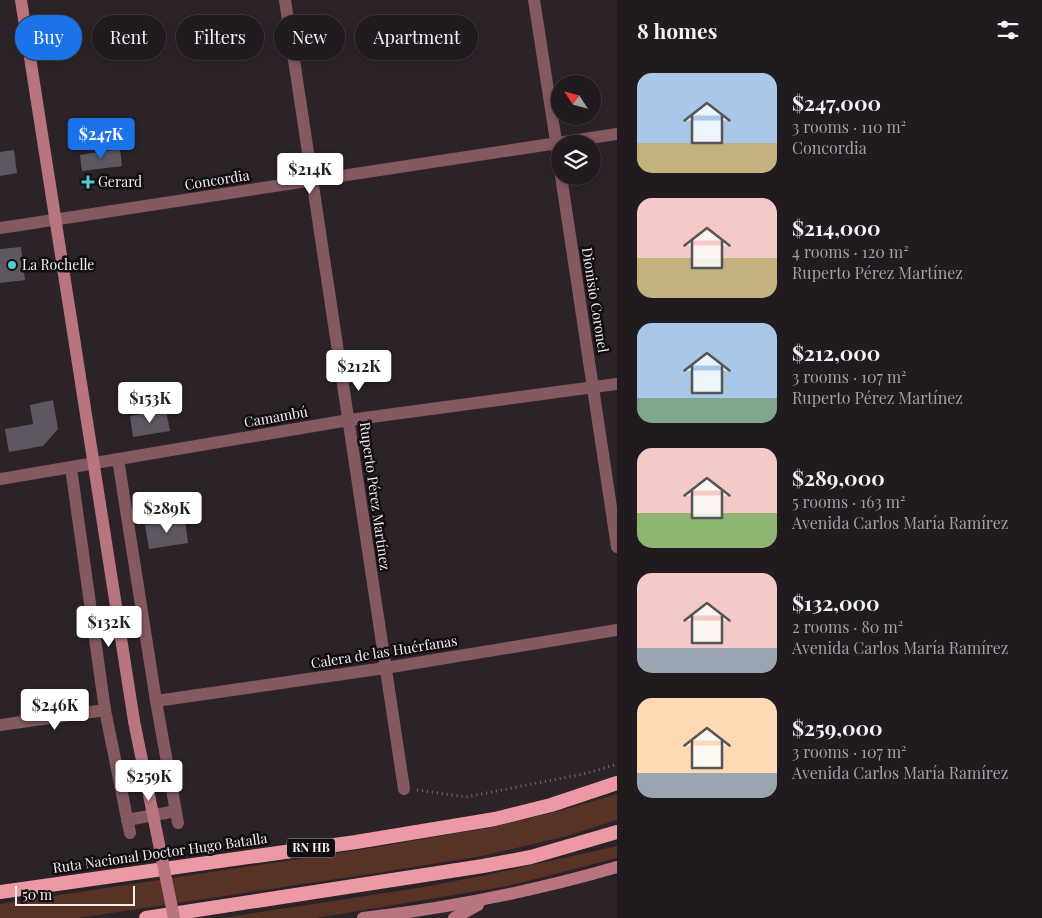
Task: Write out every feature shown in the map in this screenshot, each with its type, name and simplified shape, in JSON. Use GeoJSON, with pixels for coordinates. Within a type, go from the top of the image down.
{"type":"FeatureCollection","features":[{"type":"Feature","properties":{"kind":"highway","name":"Ruta Nacional Doctor Hugo Batalla"},"geometry":{"type":"LineString","coordinates":[[0,892],[356,842],[495,819],[551,805],[617,783]]}},
{"type":"Feature","properties":{"kind":"highway"},"geometry":{"type":"LineString","coordinates":[[146,918],[484,866],[531,857],[617,832]]}},
{"type":"Feature","properties":{"kind":"main road"},"geometry":{"type":"LineString","coordinates":[[21,0],[134,721],[174,918]]}},
{"type":"Feature","properties":{"kind":"main road"},"geometry":{"type":"LineString","coordinates":[[372,918],[503,895],[574,880],[617,867]]}},
{"type":"Feature","properties":{"kind":"main road"},"geometry":{"type":"LineString","coordinates":[[454,918],[471,908],[503,895]]}},
{"type":"Feature","properties":{"kind":"street","name":"Ruperto Pérez Martínez"},"geometry":{"type":"LineString","coordinates":[[285,0],[404,789]]}},
{"type":"Feature","properties":{"kind":"street"},"geometry":{"type":"LineString","coordinates":[[534,0],[555,135]]}},
{"type":"Feature","properties":{"kind":"street","name":"Concordia"},"geometry":{"type":"LineString","coordinates":[[601,136],[617,134]]}},
{"type":"Feature","properties":{"kind":"street","name":"Concordia"},"geometry":{"type":"LineString","coordinates":[[0,228],[56,221],[551,144]]}},
{"type":"Feature","properties":{"kind":"street","name":"Dionisio Coronel"},"geometry":{"type":"LineString","coordinates":[[562,185],[617,547]]}},
{"type":"Feature","properties":{"kind":"street","name":"Camambú"},"geometry":{"type":"LineString","coordinates":[[0,479],[349,420],[617,384]]}},
{"type":"Feature","properties":{"kind":"street"},"geometry":{"type":"LineString","coordinates":[[118,459],[156,701],[177,817],[127,820]]}},
{"type":"Feature","properties":{"kind":"street"},"geometry":{"type":"LineString","coordinates":[[72,468],[105,710],[130,833]]}},
{"type":"Feature","properties":{"kind":"street","name":"Calera de las Huérfanas"},"geometry":{"type":"LineString","coordinates":[[156,701],[385,668],[617,630]]}},
{"type":"Feature","properties":{"kind":"street"},"geometry":{"type":"LineString","coordinates":[[0,725],[105,710]]}},
{"type":"Feature","properties":{"kind":"path"},"geometry":{"type":"LineString","coordinates":[[404,789],[466,797],[588,773],[617,764]]}},
{"type":"Feature","properties":{"kind":"shaded area"},"geometry":{"type":"Polygon","coordinates":[[[617,794],[617,820],[567,836],[482,856],[78,918],[0,918],[0,904],[371,848],[493,827],[559,811],[617,794]]]}},
{"type":"Feature","properties":{"kind":"shaded area"},"geometry":{"type":"Polygon","coordinates":[[[617,846],[617,858],[508,886],[316,918],[222,918],[424,887],[617,846]]]}},
{"type":"Feature","properties":{"kind":"building"},"geometry":{"type":"Polygon","coordinates":[[[120,149],[122,166],[82,171],[80,155],[120,149]]]}},
{"type":"Feature","properties":{"kind":"building"},"geometry":{"type":"Polygon","coordinates":[[[14,150],[17,173],[0,176],[0,152],[14,150]]]}},
{"type":"Feature","properties":{"kind":"building","name":"La Rochelle"},"geometry":{"type":"Polygon","coordinates":[[[21,247],[25,280],[0,283],[0,249],[21,247]]]}},
{"type":"Feature","properties":{"kind":"building"},"geometry":{"type":"Polygon","coordinates":[[[53,400],[58,429],[43,446],[9,452],[5,429],[33,424],[30,405],[53,400]]]}},
{"type":"Feature","properties":{"kind":"building"},"geometry":{"type":"Polygon","coordinates":[[[166,410],[170,431],[133,437],[130,416],[166,410]]]}},
{"type":"Feature","properties":{"kind":"building"},"geometry":{"type":"Polygon","coordinates":[[[185,519],[188,543],[149,549],[145,525],[185,519]]]}},
{"type":"Feature","properties":{"kind":"place","name":"Gerard"},"geometry":{"type":"Point","coordinates":[88,182]}},
{"type":"Feature","properties":{"kind":"place","name":"La Rochelle"},"geometry":{"type":"Point","coordinates":[12,265]}}]}
